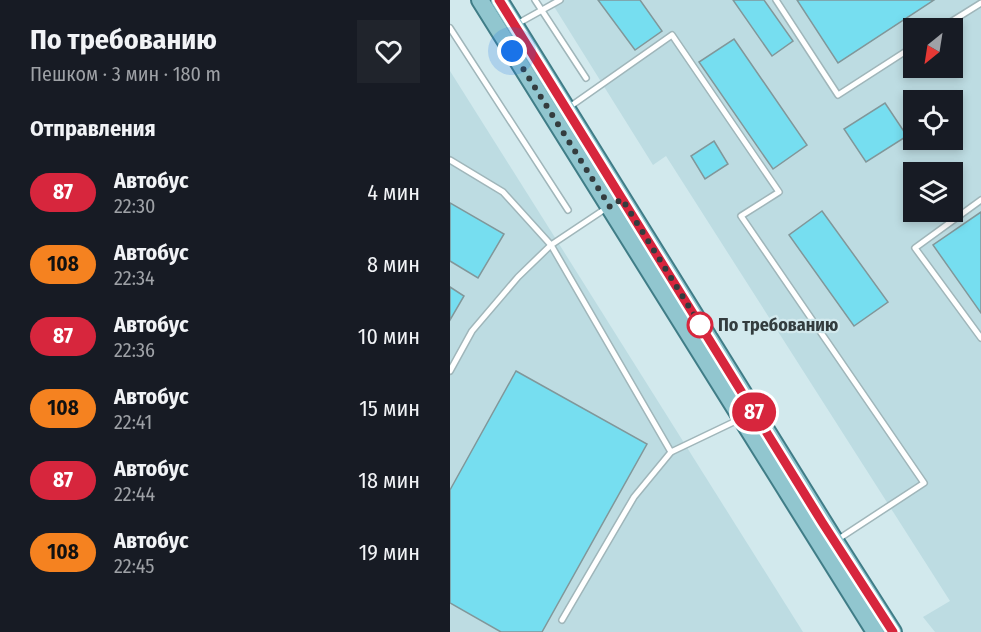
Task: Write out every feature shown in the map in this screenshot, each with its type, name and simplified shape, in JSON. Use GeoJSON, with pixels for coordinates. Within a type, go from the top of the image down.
{"type":"FeatureCollection","features":[{"type":"Feature","properties":{"kind":"main road"},"geometry":{"type":"LineString","coordinates":[[480,0],[508,30],[561,113],[741,418],[875,632]]}},
{"type":"Feature","properties":{"kind":"main road"},"geometry":{"type":"LineString","coordinates":[[499,0],[508,30]]}},
{"type":"Feature","properties":{"kind":"main road"},"geometry":{"type":"LineString","coordinates":[[616,203],[893,632]]}},
{"type":"Feature","properties":{"kind":"lane"},"geometry":{"type":"LineString","coordinates":[[535,0],[586,78]]}},
{"type":"Feature","properties":{"kind":"lane"},"geometry":{"type":"LineString","coordinates":[[508,30],[560,0]]}},
{"type":"Feature","properties":{"kind":"lane"},"geometry":{"type":"LineString","coordinates":[[776,0],[838,95],[903,53]]}},
{"type":"Feature","properties":{"kind":"lane"},"geometry":{"type":"LineString","coordinates":[[957,18],[981,3]]}},
{"type":"Feature","properties":{"kind":"lane"},"geometry":{"type":"LineString","coordinates":[[450,28],[568,210]]}},
{"type":"Feature","properties":{"kind":"lane"},"geometry":{"type":"LineString","coordinates":[[561,113],[672,35],[778,192],[741,216],[924,483],[835,541]]}},
{"type":"Feature","properties":{"kind":"lane"},"geometry":{"type":"LineString","coordinates":[[450,160],[503,192],[551,245],[671,452]]}},
{"type":"Feature","properties":{"kind":"lane"},"geometry":{"type":"LineString","coordinates":[[981,200],[915,248],[981,338]]}},
{"type":"Feature","properties":{"kind":"lane"},"geometry":{"type":"LineString","coordinates":[[450,371],[472,331],[518,277],[551,245],[616,203]]}},
{"type":"Feature","properties":{"kind":"lane"},"geometry":{"type":"LineString","coordinates":[[562,620],[634,496],[671,452],[741,418]]}},
{"type":"Feature","properties":{"kind":"shaded area"},"geometry":{"type":"Polygon","coordinates":[[[550,0],[981,0],[981,632],[935,632],[923,617],[950,601],[666,156],[653,165],[550,0]]]}},
{"type":"Feature","properties":{"kind":"shaded area"},"geometry":{"type":"Polygon","coordinates":[[[450,71],[554,236],[803,632],[450,632],[450,71]]]}},
{"type":"Feature","properties":{"kind":"building"},"geometry":{"type":"Polygon","coordinates":[[[598,0],[640,0],[662,31],[635,50],[598,0]]]}},
{"type":"Feature","properties":{"kind":"building"},"geometry":{"type":"Polygon","coordinates":[[[733,0],[764,0],[793,41],[772,56],[733,0]]]}},
{"type":"Feature","properties":{"kind":"building"},"geometry":{"type":"Polygon","coordinates":[[[797,0],[934,0],[903,18],[903,20],[838,63],[797,0]]]}},
{"type":"Feature","properties":{"kind":"building"},"geometry":{"type":"Polygon","coordinates":[[[734,39],[807,145],[773,169],[699,62],[734,39]]]}},
{"type":"Feature","properties":{"kind":"building"},"geometry":{"type":"Polygon","coordinates":[[[885,103],[903,130],[903,139],[866,162],[844,129],[885,103]]]}},
{"type":"Feature","properties":{"kind":"building"},"geometry":{"type":"Polygon","coordinates":[[[714,141],[728,164],[705,179],[691,156],[714,141]]]}},
{"type":"Feature","properties":{"kind":"building"},"geometry":{"type":"Polygon","coordinates":[[[450,203],[504,234],[478,278],[450,261],[450,203]]]}},
{"type":"Feature","properties":{"kind":"building"},"geometry":{"type":"Polygon","coordinates":[[[822,211],[888,302],[854,326],[789,235],[822,211]]]}},
{"type":"Feature","properties":{"kind":"building"},"geometry":{"type":"Polygon","coordinates":[[[981,212],[981,313],[933,245],[981,212]]]}},
{"type":"Feature","properties":{"kind":"building"},"geometry":{"type":"Polygon","coordinates":[[[450,287],[464,296],[450,320],[450,287]]]}},
{"type":"Feature","properties":{"kind":"building"},"geometry":{"type":"Polygon","coordinates":[[[516,371],[647,444],[542,632],[501,632],[450,603],[450,490],[516,371]]]}},
{"type":"Feature","properties":{"kind":"bus line","name":"87"},"geometry":{"type":"LineString","coordinates":[[499,0],[822,522],[893,632]]}},
{"type":"Feature","properties":{"kind":"place","name":"По требованию"},"geometry":{"type":"Point","coordinates":[700,325]}},
{"type":"Feature","properties":{"kind":"route"},"geometry":{"type":"LineString","coordinates":[[512,51],[610,207],[622,199],[706,334],[700,325]]}}]}
